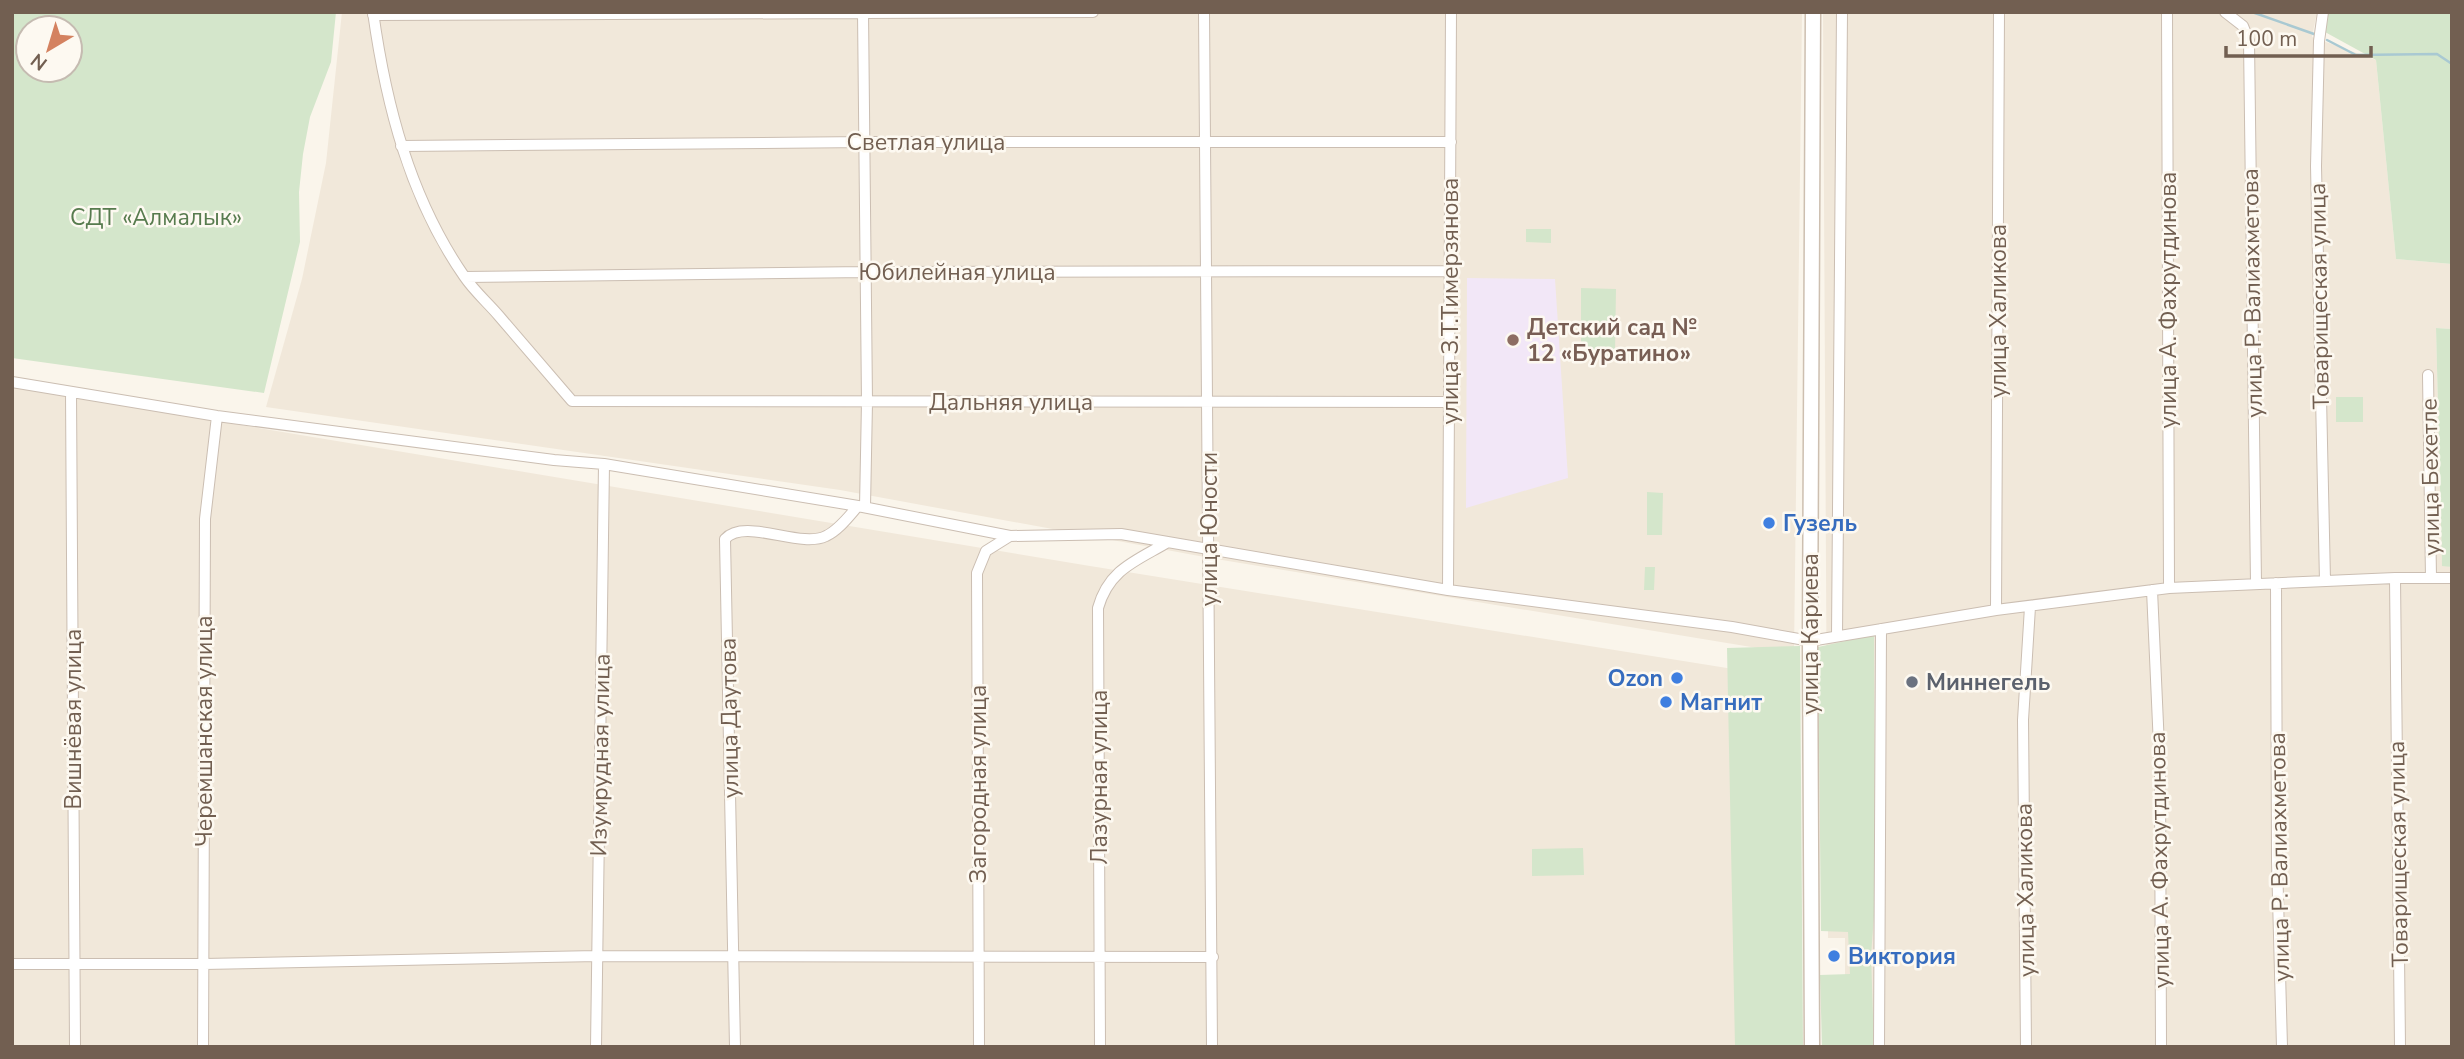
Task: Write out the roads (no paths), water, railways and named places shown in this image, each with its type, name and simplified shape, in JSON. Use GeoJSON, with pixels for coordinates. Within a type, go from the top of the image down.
{"type":"FeatureCollection","features":[{"type":"Feature","properties":{"kind":"main road","name":"улица Кариева"},"geometry":{"type":"LineString","coordinates":[[1812,1047],[1810,641],[1813,12]]}},
{"type":"Feature","properties":{"kind":"street"},"geometry":{"type":"LineString","coordinates":[[465,277],[439,234],[401,146],[386,91],[373,14],[1093,12]]}},
{"type":"Feature","properties":{"kind":"street","name":"улица Юности"},"geometry":{"type":"LineString","coordinates":[[1204,12],[1212,1047]]}},
{"type":"Feature","properties":{"kind":"street","name":"улица З.Т.Тимерзянова"},"geometry":{"type":"LineString","coordinates":[[1448,590],[1451,12]]}},
{"type":"Feature","properties":{"kind":"street"},"geometry":{"type":"LineString","coordinates":[[1837,636],[1842,12]]}},
{"type":"Feature","properties":{"kind":"street","name":"улица Халикова"},"geometry":{"type":"LineString","coordinates":[[1996,610],[1999,12]]}},
{"type":"Feature","properties":{"kind":"street","name":"улица А. Фахрутдинова"},"geometry":{"type":"LineString","coordinates":[[2167,12],[2169,588]]}},
{"type":"Feature","properties":{"kind":"street","name":"улица Р. Валиахметова"},"geometry":{"type":"LineString","coordinates":[[2225,12],[2243,26],[2249,41],[2256,583]]}},
{"type":"Feature","properties":{"kind":"street","name":"Товарищеская улица"},"geometry":{"type":"LineString","coordinates":[[2323,12],[2319,41],[2316,166],[2325,581]]}},
{"type":"Feature","properties":{"kind":"street"},"geometry":{"type":"LineString","coordinates":[[862,506],[867,402],[863,13]]}},
{"type":"Feature","properties":{"kind":"street","name":"Светлая улица"},"geometry":{"type":"LineString","coordinates":[[401,146],[866,142],[1451,142]]}},
{"type":"Feature","properties":{"kind":"street","name":"Юбилейная улица"},"geometry":{"type":"LineString","coordinates":[[465,277],[866,272],[1450,271]]}},
{"type":"Feature","properties":{"kind":"street","name":"Дальняя улица"},"geometry":{"type":"LineString","coordinates":[[465,277],[572,401],[1449,402]]}},
{"type":"Feature","properties":{"kind":"street","name":"улица Бехетле"},"geometry":{"type":"LineString","coordinates":[[2428,375],[2431,578]]}},
{"type":"Feature","properties":{"kind":"street"},"geometry":{"type":"LineString","coordinates":[[12,382],[217,416],[554,460],[604,464],[862,506],[1010,536],[1121,534],[1448,590],[1732,627],[1810,641],[1996,610],[2169,588],[2395,578],[2452,579]]}},
{"type":"Feature","properties":{"kind":"street","name":"Вишнёвая улица"},"geometry":{"type":"LineString","coordinates":[[71,392],[75,1047]]}},
{"type":"Feature","properties":{"kind":"street","name":"Черемшанская улица"},"geometry":{"type":"LineString","coordinates":[[203,1047],[205,519],[217,416]]}},
{"type":"Feature","properties":{"kind":"street","name":"Изумрудная улица"},"geometry":{"type":"LineString","coordinates":[[596,1047],[604,464]]}},
{"type":"Feature","properties":{"kind":"street","name":"улица Даутова"},"geometry":{"type":"LineString","coordinates":[[735,1047],[725,539],[737,531],[808,539],[825,537],[862,506]]}},
{"type":"Feature","properties":{"kind":"street","name":"Загородная улица"},"geometry":{"type":"LineString","coordinates":[[979,1047],[977,573],[986,551],[1010,536]]}},
{"type":"Feature","properties":{"kind":"street","name":"Лазурная улица"},"geometry":{"type":"LineString","coordinates":[[1100,1047],[1098,608],[1103,590],[1111,578],[1168,542]]}},
{"type":"Feature","properties":{"kind":"street","name":"Товарищеская улица"},"geometry":{"type":"LineString","coordinates":[[2395,578],[2400,1047]]}},
{"type":"Feature","properties":{"kind":"street","name":"улица Р. Валиахметова"},"geometry":{"type":"LineString","coordinates":[[2276,583],[2277,861],[2282,1047]]}},
{"type":"Feature","properties":{"kind":"street","name":"улица А. Фахрутдинова"},"geometry":{"type":"LineString","coordinates":[[2152,590],[2161,769],[2161,1047]]}},
{"type":"Feature","properties":{"kind":"street","name":"улица Халикова"},"geometry":{"type":"LineString","coordinates":[[2026,1047],[2023,720],[2030,607]]}},
{"type":"Feature","properties":{"kind":"street"},"geometry":{"type":"LineString","coordinates":[[1879,1047],[1881,629]]}},
{"type":"Feature","properties":{"kind":"street"},"geometry":{"type":"LineString","coordinates":[[12,964],[204,964],[734,956],[1213,957]]}},
{"type":"Feature","properties":{"kind":"waterway"},"geometry":{"type":"LineString","coordinates":[[2252,12],[2314,34]]}},
{"type":"Feature","properties":{"kind":"waterway"},"geometry":{"type":"LineString","coordinates":[[2327,40],[2356,55],[2437,54],[2452,64]]}},
{"type":"Feature","properties":{"kind":"place","name":"Детский сад № 12 «Буратино»"},"geometry":{"type":"Point","coordinates":[1513,340]}},
{"type":"Feature","properties":{"kind":"place","name":"Гузель"},"geometry":{"type":"Point","coordinates":[1769,523]}},
{"type":"Feature","properties":{"kind":"place","name":"Ozon"},"geometry":{"type":"Point","coordinates":[1677,678]}},
{"type":"Feature","properties":{"kind":"place","name":"Миннегель"},"geometry":{"type":"Point","coordinates":[1912,682]}},
{"type":"Feature","properties":{"kind":"place","name":"Магнит"},"geometry":{"type":"Point","coordinates":[1666,702]}},
{"type":"Feature","properties":{"kind":"place","name":"Виктория"},"geometry":{"type":"Point","coordinates":[1834,956]}},
{"type":"Feature","properties":{"kind":"park label","name":"СДТ «Алмалык»"},"geometry":{"type":"Point","coordinates":[156,217]}}]}
